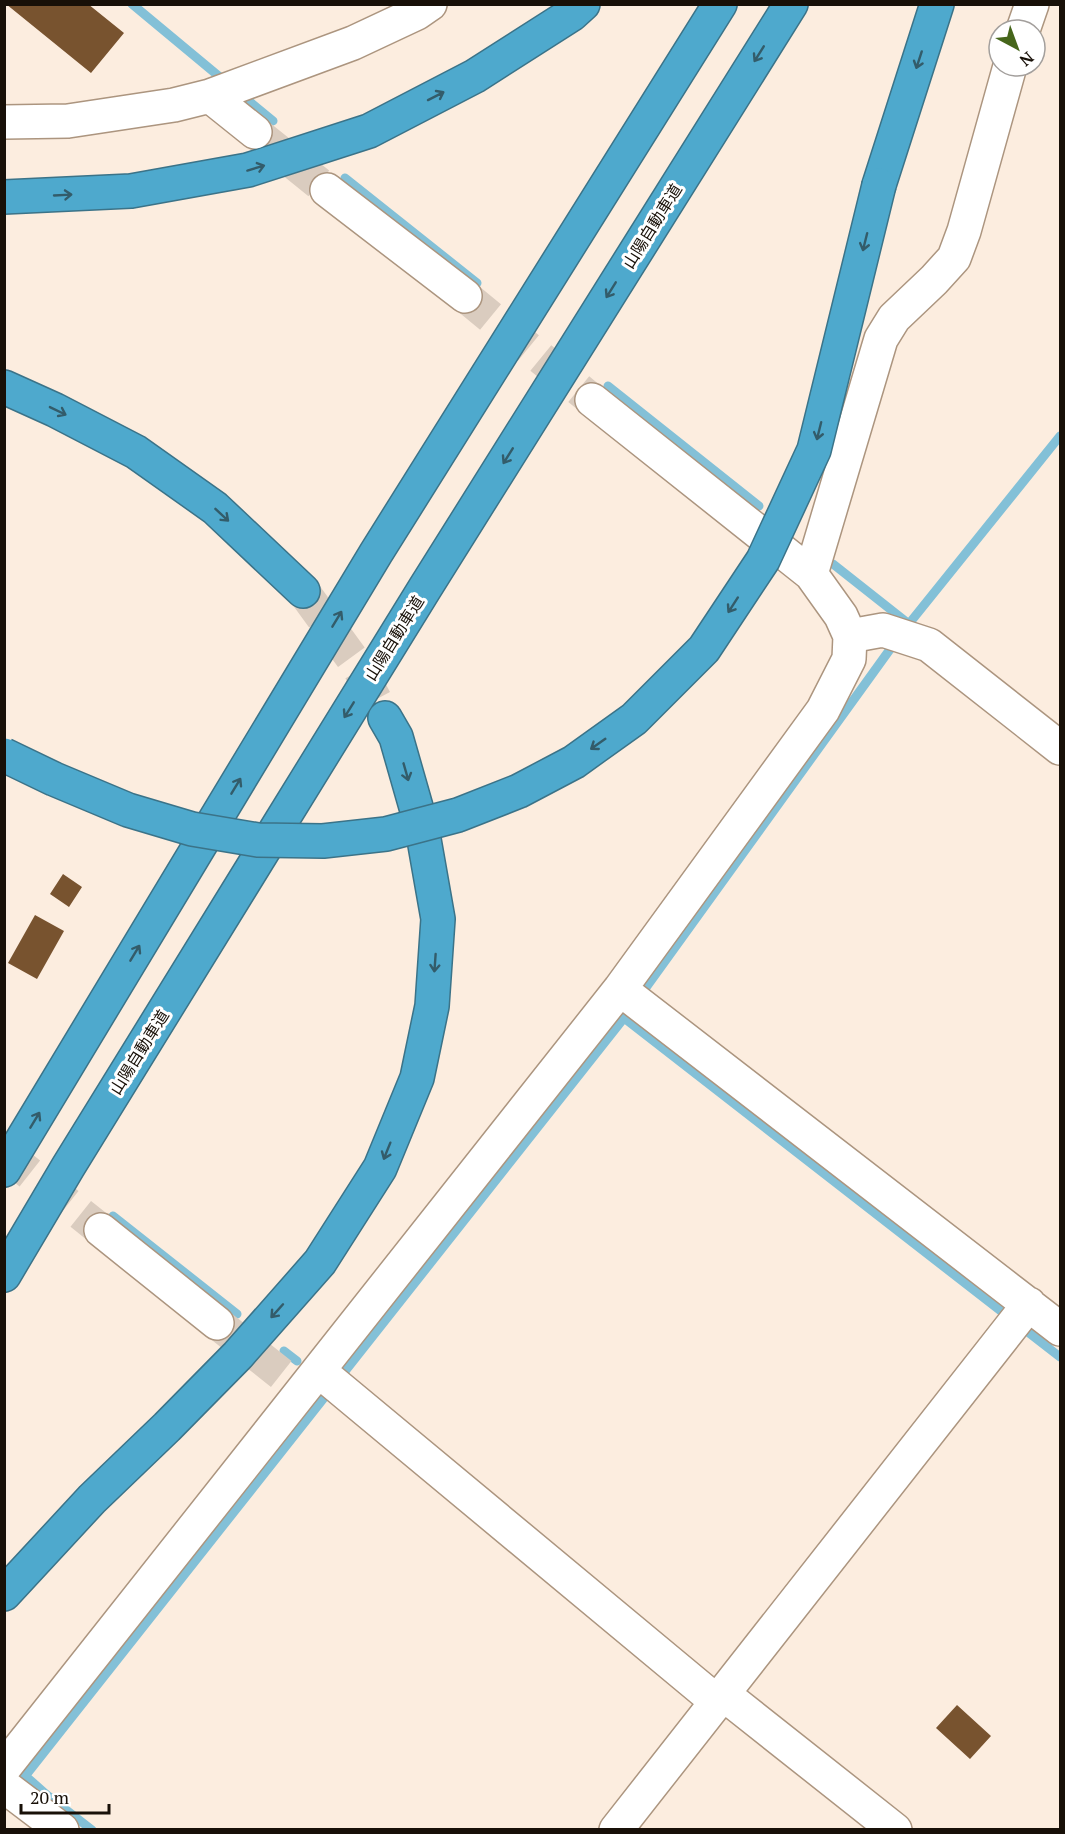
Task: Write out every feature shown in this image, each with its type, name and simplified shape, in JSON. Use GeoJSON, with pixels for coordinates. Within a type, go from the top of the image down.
{"type":"FeatureCollection","features":[{"type":"Feature","properties":{"kind":"highway"},"geometry":{"type":"LineString","coordinates":[[4,197],[131,191],[248,170],[369,131],[475,76],[572,14],[583,4]]}},
{"type":"Feature","properties":{"kind":"highway"},"geometry":{"type":"LineString","coordinates":[[4,1170],[376,553],[720,4]]}},
{"type":"Feature","properties":{"kind":"highway","name":"山陽自動車道"},"geometry":{"type":"LineString","coordinates":[[4,1275],[412,608],[790,4]]}},
{"type":"Feature","properties":{"kind":"highway"},"geometry":{"type":"LineString","coordinates":[[4,755],[54,780],[128,810],[192,829],[258,840],[323,841],[386,834],[458,815],[519,791],[574,762],[634,719],[704,649],[763,560],[814,450],[879,185],[937,4]]}},
{"type":"Feature","properties":{"kind":"highway"},"geometry":{"type":"LineString","coordinates":[[4,387],[55,410],[136,452],[214,508],[303,591]]}},
{"type":"Feature","properties":{"kind":"highway"},"geometry":{"type":"LineString","coordinates":[[4,1594],[92,1499],[238,1355],[320,1262],[380,1168],[417,1078],[432,1006],[438,919],[422,828],[396,737],[385,718]]}},
{"type":"Feature","properties":{"kind":"street"},"geometry":{"type":"LineString","coordinates":[[4,122],[68,121],[174,105],[225,90],[353,43],[417,13],[430,4]]}},
{"type":"Feature","properties":{"kind":"street"},"geometry":{"type":"LineString","coordinates":[[812,574],[881,339],[894,318],[954,258],[964,231],[1007,78]]}},
{"type":"Feature","properties":{"kind":"street"},"geometry":{"type":"LineString","coordinates":[[225,90],[255,132]]}},
{"type":"Feature","properties":{"kind":"street"},"geometry":{"type":"LineString","coordinates":[[327,190],[465,296]]}},
{"type":"Feature","properties":{"kind":"street"},"geometry":{"type":"LineString","coordinates":[[62,1830],[10,1777],[315,1382],[631,998],[823,711],[849,660],[850,636],[841,616],[812,574],[592,400]]}},
{"type":"Feature","properties":{"kind":"street"},"geometry":{"type":"LineString","coordinates":[[850,636],[884,630],[929,645],[1060,748]]}},
{"type":"Feature","properties":{"kind":"street"},"geometry":{"type":"LineString","coordinates":[[631,998],[1021,1315],[1060,1329]]}},
{"type":"Feature","properties":{"kind":"street"},"geometry":{"type":"LineString","coordinates":[[101,1230],[217,1323]]}},
{"type":"Feature","properties":{"kind":"street"},"geometry":{"type":"LineString","coordinates":[[616,1830],[1021,1315]]}},
{"type":"Feature","properties":{"kind":"street"},"geometry":{"type":"LineString","coordinates":[[315,1382],[719,1697],[895,1830]]}},
{"type":"Feature","properties":{"kind":"building"},"geometry":{"type":"Polygon","coordinates":[[[6,4],[88,4],[124,33],[91,73],[6,4]]]}},
{"type":"Feature","properties":{"kind":"building"},"geometry":{"type":"Polygon","coordinates":[[[63,874],[82,887],[69,907],[50,894],[63,874]]]}},
{"type":"Feature","properties":{"kind":"building"},"geometry":{"type":"Polygon","coordinates":[[[35,915],[64,931],[37,979],[8,963],[35,915]]]}},
{"type":"Feature","properties":{"kind":"building"},"geometry":{"type":"Polygon","coordinates":[[[957,1705],[991,1736],[970,1759],[936,1728],[957,1705]]]}},
{"type":"Feature","properties":{"kind":"waterway"},"geometry":{"type":"LineString","coordinates":[[132,4],[227,83]]}},
{"type":"Feature","properties":{"kind":"waterway"},"geometry":{"type":"LineString","coordinates":[[238,92],[273,121]]}},
{"type":"Feature","properties":{"kind":"waterway"},"geometry":{"type":"LineString","coordinates":[[345,178],[477,283]]}},
{"type":"Feature","properties":{"kind":"waterway"},"geometry":{"type":"LineString","coordinates":[[608,386],[759,506]]}},
{"type":"Feature","properties":{"kind":"waterway"},"geometry":{"type":"LineString","coordinates":[[904,630],[1060,436]]}},
{"type":"Feature","properties":{"kind":"waterway"},"geometry":{"type":"LineString","coordinates":[[833,564],[909,624]]}},
{"type":"Feature","properties":{"kind":"waterway"},"geometry":{"type":"LineString","coordinates":[[15,1789],[624,1018],[896,641]]}},
{"type":"Feature","properties":{"kind":"waterway"},"geometry":{"type":"LineString","coordinates":[[624,1018],[1060,1357]]}},
{"type":"Feature","properties":{"kind":"waterway"},"geometry":{"type":"LineString","coordinates":[[113,1216],[237,1314]]}},
{"type":"Feature","properties":{"kind":"waterway"},"geometry":{"type":"LineString","coordinates":[[284,1351],[297,1361]]}},
{"type":"Feature","properties":{"kind":"waterway"},"geometry":{"type":"LineString","coordinates":[[21,1772],[92,1830]]}},
{"type":"Feature","properties":{"kind":"tunnel"},"geometry":{"type":"LineString","coordinates":[[255,132],[327,190]]}},
{"type":"Feature","properties":{"kind":"tunnel"},"geometry":{"type":"LineString","coordinates":[[465,296],[592,400]]}},
{"type":"Feature","properties":{"kind":"tunnel"},"geometry":{"type":"LineString","coordinates":[[303,591],[357,665],[385,718]]}},
{"type":"Feature","properties":{"kind":"tunnel"},"geometry":{"type":"LineString","coordinates":[[4,1153],[101,1230]]}},
{"type":"Feature","properties":{"kind":"tunnel"},"geometry":{"type":"LineString","coordinates":[[217,1323],[285,1377]]}}]}
